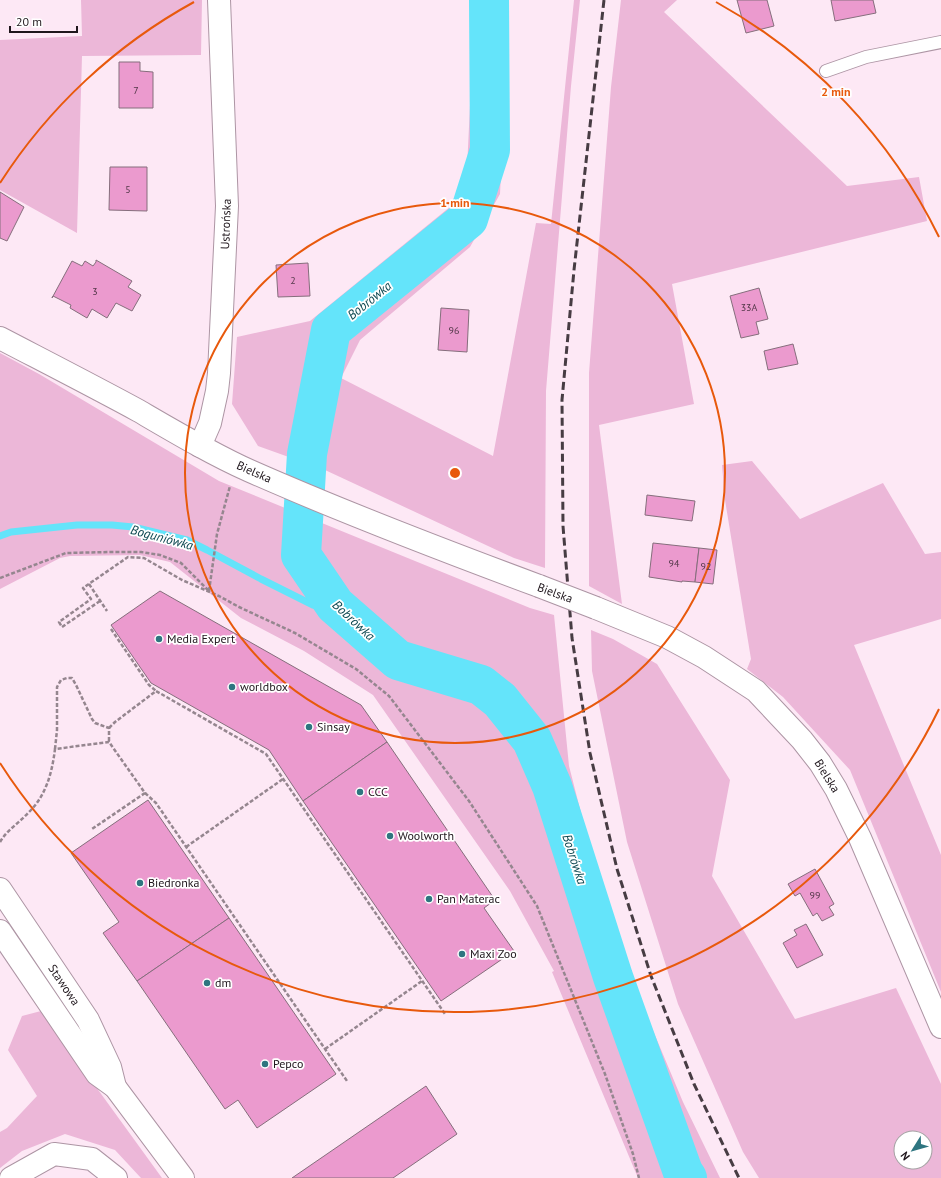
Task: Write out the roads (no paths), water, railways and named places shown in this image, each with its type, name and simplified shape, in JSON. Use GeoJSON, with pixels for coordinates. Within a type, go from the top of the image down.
{"type":"FeatureCollection","features":[{"type":"Feature","properties":{"kind":"street","name":"Ustrońska"},"geometry":{"type":"LineString","coordinates":[[200,446],[210,423],[217,391],[228,206],[219,0]]}},
{"type":"Feature","properties":{"kind":"street","name":"Bielska"},"geometry":{"type":"LineString","coordinates":[[0,338],[138,411],[200,446],[258,474],[328,505],[596,608],[667,637],[724,669],[756,691],[802,740],[820,763],[836,789],[860,838],[941,1027]]}},
{"type":"Feature","properties":{"kind":"street","name":"Stawowa"},"geometry":{"type":"LineString","coordinates":[[0,889],[88,1020],[110,1067],[115,1087]]}},
{"type":"Feature","properties":{"kind":"street","name":"Stawowa"},"geometry":{"type":"LineString","coordinates":[[0,931],[97,1074],[115,1087],[183,1178]]}},
{"type":"Feature","properties":{"kind":"street"},"geometry":{"type":"LineString","coordinates":[[11,1178],[54,1154],[92,1159],[116,1178]]}},
{"type":"Feature","properties":{"kind":"lane"},"geometry":{"type":"LineString","coordinates":[[826,71],[866,57],[941,42]]}},
{"type":"Feature","properties":{"kind":"waterway","name":"Bobrówka"},"geometry":{"type":"LineString","coordinates":[[489,0],[490,150],[468,219],[331,330],[307,454],[301,555],[335,605],[398,660],[481,685],[500,700],[532,740],[552,786],[613,977],[683,1172],[687,1178]]}},
{"type":"Feature","properties":{"kind":"waterway","name":"Boguniówka"},"geometry":{"type":"LineString","coordinates":[[0,536],[11,532],[77,525],[112,525],[133,527],[187,540],[313,605],[325,608],[335,605]]}},
{"type":"Feature","properties":{"kind":"railway"},"geometry":{"type":"LineString","coordinates":[[604,0],[574,270],[562,400],[563,526],[572,638],[590,753],[617,869],[651,976],[694,1084],[739,1178]]}},
{"type":"Feature","properties":{"kind":"place","name":"Media Expert"},"geometry":{"type":"Point","coordinates":[159,639]}},
{"type":"Feature","properties":{"kind":"place","name":"worldbox"},"geometry":{"type":"Point","coordinates":[232,687]}},
{"type":"Feature","properties":{"kind":"place","name":"Sinsay"},"geometry":{"type":"Point","coordinates":[309,727]}},
{"type":"Feature","properties":{"kind":"place","name":"CCC"},"geometry":{"type":"Point","coordinates":[360,792]}},
{"type":"Feature","properties":{"kind":"place","name":"Woolworth"},"geometry":{"type":"Point","coordinates":[390,836]}},
{"type":"Feature","properties":{"kind":"place","name":"Biedronka"},"geometry":{"type":"Point","coordinates":[140,883]}},
{"type":"Feature","properties":{"kind":"place","name":"Pan Materac"},"geometry":{"type":"Point","coordinates":[429,899]}},
{"type":"Feature","properties":{"kind":"place","name":"Maxi Zoo"},"geometry":{"type":"Point","coordinates":[462,954]}},
{"type":"Feature","properties":{"kind":"place","name":"dm"},"geometry":{"type":"Point","coordinates":[207,983]}},
{"type":"Feature","properties":{"kind":"place","name":"Pepco"},"geometry":{"type":"Point","coordinates":[265,1064]}}]}
